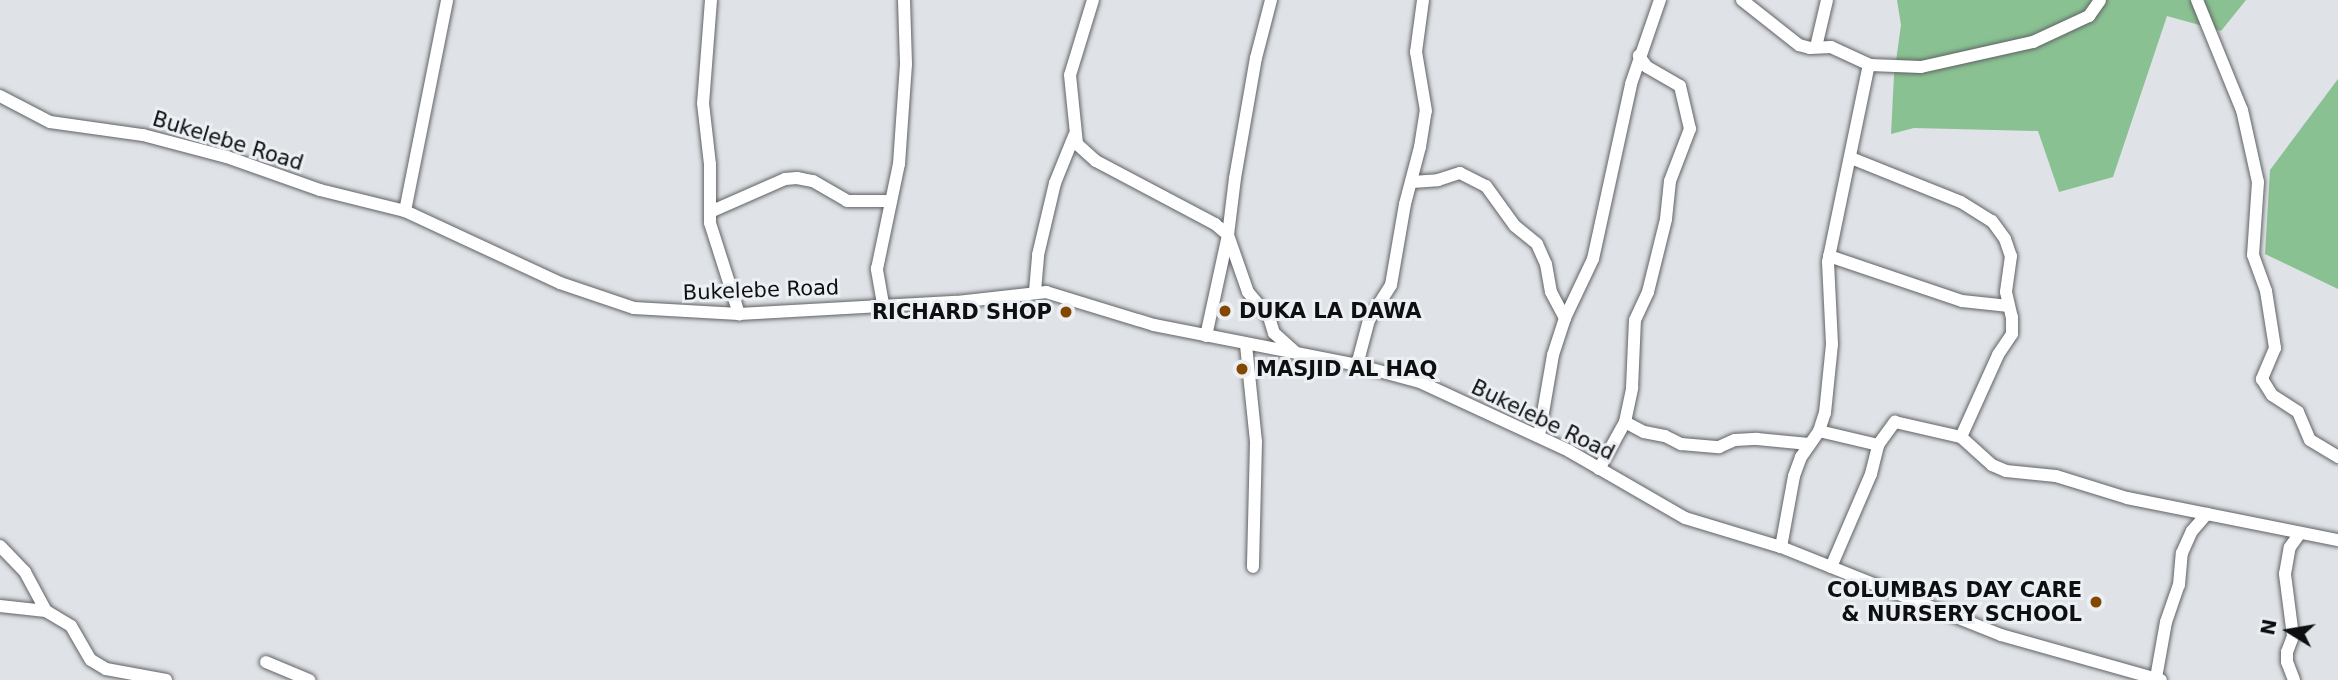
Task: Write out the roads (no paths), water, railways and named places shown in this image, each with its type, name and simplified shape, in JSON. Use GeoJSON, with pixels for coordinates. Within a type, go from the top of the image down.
{"type":"FeatureCollection","features":[{"type":"Feature","properties":{"kind":"street"},"geometry":{"type":"LineString","coordinates":[[405,212],[447,0]]}},
{"type":"Feature","properties":{"kind":"street"},"geometry":{"type":"LineString","coordinates":[[711,0],[703,103],[710,163],[710,212],[712,233],[739,314]]}},
{"type":"Feature","properties":{"kind":"street"},"geometry":{"type":"LineString","coordinates":[[883,304],[877,270],[899,164],[905,77],[904,0]]}},
{"type":"Feature","properties":{"kind":"street"},"geometry":{"type":"LineString","coordinates":[[1093,0],[1071,65],[1074,136],[1081,150],[1096,161],[1214,224],[1228,235],[1248,292],[1269,317],[1274,333],[1295,353]]}},
{"type":"Feature","properties":{"kind":"street"},"geometry":{"type":"LineString","coordinates":[[1206,336],[1228,235],[1256,58],[1271,0]]}},
{"type":"Feature","properties":{"kind":"street"},"geometry":{"type":"LineString","coordinates":[[1357,365],[1369,320],[1391,285],[1426,111],[1416,52],[1423,0]]}},
{"type":"Feature","properties":{"kind":"street"},"geometry":{"type":"LineString","coordinates":[[1539,436],[1551,365],[1565,318],[1596,250],[1639,56],[1660,0]]}},
{"type":"Feature","properties":{"kind":"street"},"geometry":{"type":"LineString","coordinates":[[1742,0],[1799,45],[1831,47],[1870,65],[1921,67],[2051,36],[2089,16],[2100,0]]}},
{"type":"Feature","properties":{"kind":"street"},"geometry":{"type":"LineString","coordinates":[[1816,47],[1827,0]]}},
{"type":"Feature","properties":{"kind":"street"},"geometry":{"type":"LineString","coordinates":[[2197,0],[2242,110],[2258,181],[2253,255],[2266,291],[2275,348],[2262,379],[2272,395],[2298,412],[2310,440],[2338,457]]}},
{"type":"Feature","properties":{"kind":"street"},"geometry":{"type":"LineString","coordinates":[[1599,469],[1625,422],[1632,388],[1635,320],[1648,292],[1666,219],[1671,176],[1686,145],[1690,129],[1680,86],[1647,67],[1639,56]]}},
{"type":"Feature","properties":{"kind":"street"},"geometry":{"type":"LineString","coordinates":[[1781,547],[1794,476],[1809,444],[1819,431],[1828,392],[1832,344],[1827,287],[1829,256],[1852,158],[1860,99],[1870,65]]}},
{"type":"Feature","properties":{"kind":"street","name":"Bukelebe Road"},"geometry":{"type":"LineString","coordinates":[[0,96],[50,122],[143,135],[227,157],[320,190],[405,212],[560,283],[609,301],[657,311],[739,314],[957,302],[1035,291],[1062,296],[1154,325],[1357,365],[1420,382],[1539,436],[1685,518],[1781,547],[2001,635],[2159,679]]}},
{"type":"Feature","properties":{"kind":"street"},"geometry":{"type":"LineString","coordinates":[[1035,291],[1038,255],[1055,183],[1074,136]]}},
{"type":"Feature","properties":{"kind":"street"},"geometry":{"type":"LineString","coordinates":[[1852,158],[1961,202],[1992,221],[2005,239],[2011,256],[2006,292],[2010,338],[1998,355],[1961,437]]}},
{"type":"Feature","properties":{"kind":"street"},"geometry":{"type":"LineString","coordinates":[[1412,182],[1438,180],[1460,173],[1486,186],[1515,226],[1537,244],[1546,264],[1551,292],[1565,318]]}},
{"type":"Feature","properties":{"kind":"street"},"geometry":{"type":"LineString","coordinates":[[710,212],[785,179],[797,178],[813,181],[847,201],[891,201]]}},
{"type":"Feature","properties":{"kind":"street"},"geometry":{"type":"LineString","coordinates":[[1829,256],[1962,301],[2009,306]]}},
{"type":"Feature","properties":{"kind":"street"},"geometry":{"type":"LineString","coordinates":[[1246,345],[1256,442],[1253,567]]}},
{"type":"Feature","properties":{"kind":"street"},"geometry":{"type":"LineString","coordinates":[[1625,422],[1644,432],[1665,436],[1681,444],[1718,447],[1735,440],[1757,439],[1809,444]]}},
{"type":"Feature","properties":{"kind":"street"},"geometry":{"type":"LineString","coordinates":[[1831,567],[1871,474],[1878,445],[1896,422],[1961,437],[1998,468],[2065,478],[2127,498],[2338,540]]}},
{"type":"Feature","properties":{"kind":"street"},"geometry":{"type":"LineString","coordinates":[[1819,431],[1878,445]]}},
{"type":"Feature","properties":{"kind":"street"},"geometry":{"type":"LineString","coordinates":[[2159,679],[2166,622],[2179,585],[2182,553],[2192,531],[2207,514]]}},
{"type":"Feature","properties":{"kind":"street"},"geometry":{"type":"LineString","coordinates":[[2294,680],[2287,663],[2293,636],[2285,574],[2290,547],[2300,533]]}},
{"type":"Feature","properties":{"kind":"street"},"geometry":{"type":"LineString","coordinates":[[0,547],[25,572],[46,611]]}},
{"type":"Feature","properties":{"kind":"street"},"geometry":{"type":"LineString","coordinates":[[0,606],[46,611],[71,626],[87,656],[97,665],[122,673],[166,680]]}},
{"type":"Feature","properties":{"kind":"street"},"geometry":{"type":"LineString","coordinates":[[266,662],[309,680]]}},
{"type":"Feature","properties":{"kind":"place","name":"DUKA LA DAWA"},"geometry":{"type":"Point","coordinates":[1225,311]}},
{"type":"Feature","properties":{"kind":"place","name":"RICHARD SHOP"},"geometry":{"type":"Point","coordinates":[1066,312]}},
{"type":"Feature","properties":{"kind":"place","name":"MASJID AL HAQ"},"geometry":{"type":"Point","coordinates":[1242,369]}},
{"type":"Feature","properties":{"kind":"place","name":"COLUMBAS DAY CARE & NURSERY SCHOOL"},"geometry":{"type":"Point","coordinates":[2096,602]}}]}
